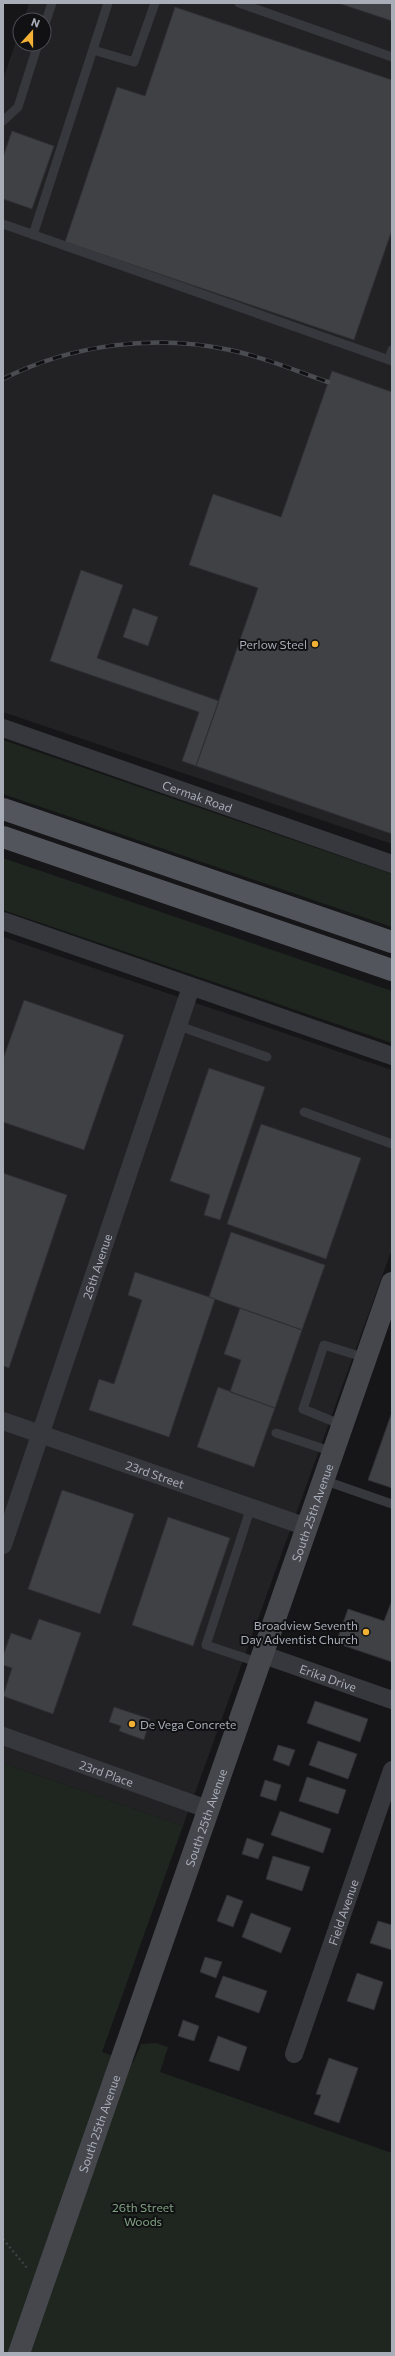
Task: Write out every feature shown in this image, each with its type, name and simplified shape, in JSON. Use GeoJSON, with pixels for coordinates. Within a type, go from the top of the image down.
{"type":"FeatureCollection","features":[{"type":"Feature","properties":{"kind":"main road"},"geometry":{"type":"LineString","coordinates":[[3,809],[392,942]]}},
{"type":"Feature","properties":{"kind":"main road"},"geometry":{"type":"LineString","coordinates":[[3,837],[389,969]]}},
{"type":"Feature","properties":{"kind":"street","name":"Cermak Road"},"geometry":{"type":"LineString","coordinates":[[3,728],[392,864]]}},
{"type":"Feature","properties":{"kind":"street"},"geometry":{"type":"LineString","coordinates":[[3,922],[392,1056]]}},
{"type":"Feature","properties":{"kind":"street","name":"26th Avenue"},"geometry":{"type":"LineString","coordinates":[[3,1545],[191,988]]}},
{"type":"Feature","properties":{"kind":"street","name":"South 25th Avenue"},"geometry":{"type":"LineString","coordinates":[[19,2353],[210,1810],[392,1283]]}},
{"type":"Feature","properties":{"kind":"street","name":"23rd Street"},"geometry":{"type":"LineString","coordinates":[[3,1421],[307,1527]]}},
{"type":"Feature","properties":{"kind":"street","name":"Erika Drive"},"geometry":{"type":"LineString","coordinates":[[262,1659],[392,1700]]}},
{"type":"Feature","properties":{"kind":"street","name":"23rd Place"},"geometry":{"type":"LineString","coordinates":[[3,1736],[210,1810]]}},
{"type":"Feature","properties":{"kind":"street","name":"Field Avenue"},"geometry":{"type":"LineString","coordinates":[[294,2054],[389,1789],[392,1770]]}},
{"type":"Feature","properties":{"kind":"lane"},"geometry":{"type":"LineString","coordinates":[[34,235],[108,3]]}},
{"type":"Feature","properties":{"kind":"lane"},"geometry":{"type":"LineString","coordinates":[[93,50],[134,62],[155,3]]}},
{"type":"Feature","properties":{"kind":"lane"},"geometry":{"type":"LineString","coordinates":[[239,3],[260,7],[392,57]]}},
{"type":"Feature","properties":{"kind":"lane"},"geometry":{"type":"LineString","coordinates":[[3,121],[18,107],[35,52]]}},
{"type":"Feature","properties":{"kind":"lane"},"geometry":{"type":"LineString","coordinates":[[3,224],[390,360],[392,350]]}},
{"type":"Feature","properties":{"kind":"lane"},"geometry":{"type":"LineString","coordinates":[[179,1026],[268,1058]]}},
{"type":"Feature","properties":{"kind":"lane"},"geometry":{"type":"LineString","coordinates":[[304,1112],[392,1144]]}},
{"type":"Feature","properties":{"kind":"lane"},"geometry":{"type":"LineString","coordinates":[[342,1425],[303,1410],[324,1345],[366,1358]]}},
{"type":"Feature","properties":{"kind":"lane"},"geometry":{"type":"LineString","coordinates":[[276,1433],[333,1452]]}},
{"type":"Feature","properties":{"kind":"lane"},"geometry":{"type":"LineString","coordinates":[[323,1480],[392,1504]]}},
{"type":"Feature","properties":{"kind":"lane"},"geometry":{"type":"LineString","coordinates":[[251,1507],[206,1645],[262,1659]]}},
{"type":"Feature","properties":{"kind":"path"},"geometry":{"type":"LineString","coordinates":[[3,2239],[42,2287]]}},
{"type":"Feature","properties":{"kind":"shaded area"},"geometry":{"type":"Polygon","coordinates":[[[29,3],[392,3],[392,844],[3,712],[3,79],[12,52],[52,52],[52,12],[26,12],[29,3]]]}},
{"type":"Feature","properties":{"kind":"shaded area"},"geometry":{"type":"Polygon","coordinates":[[[3,937],[392,1070],[392,1249],[183,1826],[3,1763],[3,937]]]}},
{"type":"Feature","properties":{"kind":"green space"},"geometry":{"type":"Polygon","coordinates":[[[3,740],[392,874],[392,927],[3,794],[3,740]]]}},
{"type":"Feature","properties":{"kind":"green space"},"geometry":{"type":"Polygon","coordinates":[[[3,858],[392,991],[392,1043],[3,910],[3,858]]]}},
{"type":"Feature","properties":{"kind":"green space","name":"26th Street Woods"},"geometry":{"type":"Polygon","coordinates":[[[3,1763],[183,1826],[102,2052],[133,2063],[141,2044],[156,2043],[168,2047],[160,2072],[392,2153],[392,2353],[3,2353],[3,1763]]]}},
{"type":"Feature","properties":{"kind":"building"},"geometry":{"type":"Polygon","coordinates":[[[338,3],[392,3],[392,21],[338,3]]]}},
{"type":"Feature","properties":{"kind":"building"},"geometry":{"type":"Polygon","coordinates":[[[175,7],[392,80],[392,230],[354,340],[65,242],[117,87],[145,96],[175,7]]]}},
{"type":"Feature","properties":{"kind":"building"},"geometry":{"type":"Polygon","coordinates":[[[12,131],[54,146],[32,209],[3,199],[3,157],[12,131]]]}},
{"type":"Feature","properties":{"kind":"building","name":"Perlow Steel"},"geometry":{"type":"Polygon","coordinates":[[[332,371],[392,392],[392,834],[196,766],[258,588],[189,565],[213,494],[281,517],[332,371]]]}},
{"type":"Feature","properties":{"kind":"building"},"geometry":{"type":"Polygon","coordinates":[[[81,570],[123,585],[97,658],[219,701],[196,766],[182,761],[199,712],[50,661],[81,570]]]}},
{"type":"Feature","properties":{"kind":"building"},"geometry":{"type":"Polygon","coordinates":[[[133,608],[158,617],[148,646],[123,637],[133,608]]]}},
{"type":"Feature","properties":{"kind":"building"},"geometry":{"type":"Polygon","coordinates":[[[24,1000],[124,1035],[84,1150],[3,1122],[3,1059],[24,1000]]]}},
{"type":"Feature","properties":{"kind":"building"},"geometry":{"type":"Polygon","coordinates":[[[209,1068],[265,1087],[220,1220],[204,1215],[210,1195],[170,1181],[209,1068]]]}},
{"type":"Feature","properties":{"kind":"building"},"geometry":{"type":"Polygon","coordinates":[[[261,1124],[361,1158],[326,1259],[227,1224],[261,1124]]]}},
{"type":"Feature","properties":{"kind":"building"},"geometry":{"type":"Polygon","coordinates":[[[3,1173],[67,1195],[9,1368],[3,1366],[3,1173]]]}},
{"type":"Feature","properties":{"kind":"building"},"geometry":{"type":"Polygon","coordinates":[[[231,1232],[325,1265],[302,1330],[209,1297],[231,1232]]]}},
{"type":"Feature","properties":{"kind":"building"},"geometry":{"type":"Polygon","coordinates":[[[135,1272],[215,1299],[169,1437],[89,1410],[99,1379],[114,1384],[142,1300],[128,1295],[135,1272]]]}},
{"type":"Feature","properties":{"kind":"building"},"geometry":{"type":"Polygon","coordinates":[[[240,1308],[302,1330],[275,1408],[230,1392],[241,1360],[224,1354],[240,1308]]]}},
{"type":"Feature","properties":{"kind":"building"},"geometry":{"type":"Polygon","coordinates":[[[218,1387],[275,1408],[254,1467],[197,1447],[218,1387]]]}},
{"type":"Feature","properties":{"kind":"building"},"geometry":{"type":"Polygon","coordinates":[[[392,1412],[392,1488],[368,1480],[392,1412]]]}},
{"type":"Feature","properties":{"kind":"building"},"geometry":{"type":"Polygon","coordinates":[[[62,1490],[134,1514],[100,1614],[28,1589],[62,1490]]]}},
{"type":"Feature","properties":{"kind":"building"},"geometry":{"type":"Polygon","coordinates":[[[168,1517],[230,1538],[193,1646],[132,1625],[168,1517]]]}},
{"type":"Feature","properties":{"kind":"building","name":"Broadview Seventh Day Adventist Church"},"geometry":{"type":"Polygon","coordinates":[[[391,1603],[392,1662],[336,1643],[348,1609],[384,1621],[391,1603]]]}},
{"type":"Feature","properties":{"kind":"building"},"geometry":{"type":"Polygon","coordinates":[[[39,1619],[81,1633],[53,1714],[3,1696],[12,1668],[3,1665],[3,1656],[11,1633],[31,1640],[39,1619]]]}},
{"type":"Feature","properties":{"kind":"building"},"geometry":{"type":"Polygon","coordinates":[[[315,1701],[368,1719],[360,1742],[307,1723],[315,1701]]]}},
{"type":"Feature","properties":{"kind":"building","name":"De Vega Concrete"},"geometry":{"type":"Polygon","coordinates":[[[114,1707],[150,1719],[144,1740],[119,1731],[121,1726],[109,1722],[114,1707]]]}},
{"type":"Feature","properties":{"kind":"building"},"geometry":{"type":"Polygon","coordinates":[[[318,1741],[357,1754],[348,1779],[309,1765],[318,1741]]]}},
{"type":"Feature","properties":{"kind":"building"},"geometry":{"type":"Polygon","coordinates":[[[278,1745],[295,1750],[289,1766],[273,1760],[278,1745]]]}},
{"type":"Feature","properties":{"kind":"building"},"geometry":{"type":"Polygon","coordinates":[[[307,1777],[346,1790],[338,1814],[299,1801],[307,1777]]]}},
{"type":"Feature","properties":{"kind":"building"},"geometry":{"type":"Polygon","coordinates":[[[265,1780],[281,1785],[276,1801],[260,1796],[265,1780]]]}},
{"type":"Feature","properties":{"kind":"building"},"geometry":{"type":"Polygon","coordinates":[[[280,1811],[331,1829],[323,1853],[271,1835],[280,1811]]]}},
{"type":"Feature","properties":{"kind":"building"},"geometry":{"type":"Polygon","coordinates":[[[247,1838],[264,1844],[258,1859],[242,1854],[247,1838]]]}},
{"type":"Feature","properties":{"kind":"building"},"geometry":{"type":"Polygon","coordinates":[[[273,1856],[310,1867],[302,1891],[266,1879],[273,1856]]]}},
{"type":"Feature","properties":{"kind":"building"},"geometry":{"type":"Polygon","coordinates":[[[227,1895],[243,1901],[233,1927],[217,1921],[227,1895]]]}},
{"type":"Feature","properties":{"kind":"building"},"geometry":{"type":"Polygon","coordinates":[[[251,1913],[291,1928],[281,1953],[242,1937],[251,1913]]]}},
{"type":"Feature","properties":{"kind":"building"},"geometry":{"type":"Polygon","coordinates":[[[378,1921],[392,1925],[392,1950],[370,1943],[378,1921]]]}},
{"type":"Feature","properties":{"kind":"building"},"geometry":{"type":"Polygon","coordinates":[[[205,1957],[222,1962],[216,1978],[200,1972],[205,1957]]]}},
{"type":"Feature","properties":{"kind":"building"},"geometry":{"type":"Polygon","coordinates":[[[357,1973],[383,1982],[374,2010],[347,2001],[357,1973]]]}},
{"type":"Feature","properties":{"kind":"building"},"geometry":{"type":"Polygon","coordinates":[[[223,1976],[267,1991],[259,2013],[215,1997],[223,1976]]]}},
{"type":"Feature","properties":{"kind":"building"},"geometry":{"type":"Polygon","coordinates":[[[183,2020],[199,2026],[194,2041],[178,2036],[183,2020]]]}},
{"type":"Feature","properties":{"kind":"building"},"geometry":{"type":"Polygon","coordinates":[[[218,2036],[247,2047],[239,2071],[209,2061],[218,2036]]]}},
{"type":"Feature","properties":{"kind":"building"},"geometry":{"type":"Polygon","coordinates":[[[329,2058],[358,2068],[339,2123],[314,2114],[321,2095],[316,2094],[329,2058]]]}},
{"type":"Feature","properties":{"kind":"railway"},"geometry":{"type":"LineString","coordinates":[[3,379],[29,367],[57,357],[85,350],[114,345],[173,343],[202,345],[243,353],[268,360],[328,382]]}},
{"type":"Feature","properties":{"kind":"place","name":"Perlow Steel"},"geometry":{"type":"Point","coordinates":[315,644]}},
{"type":"Feature","properties":{"kind":"place","name":"Broadview Seventh Day Adventist Church"},"geometry":{"type":"Point","coordinates":[366,1632]}},
{"type":"Feature","properties":{"kind":"place","name":"De Vega Concrete"},"geometry":{"type":"Point","coordinates":[132,1724]}}]}
